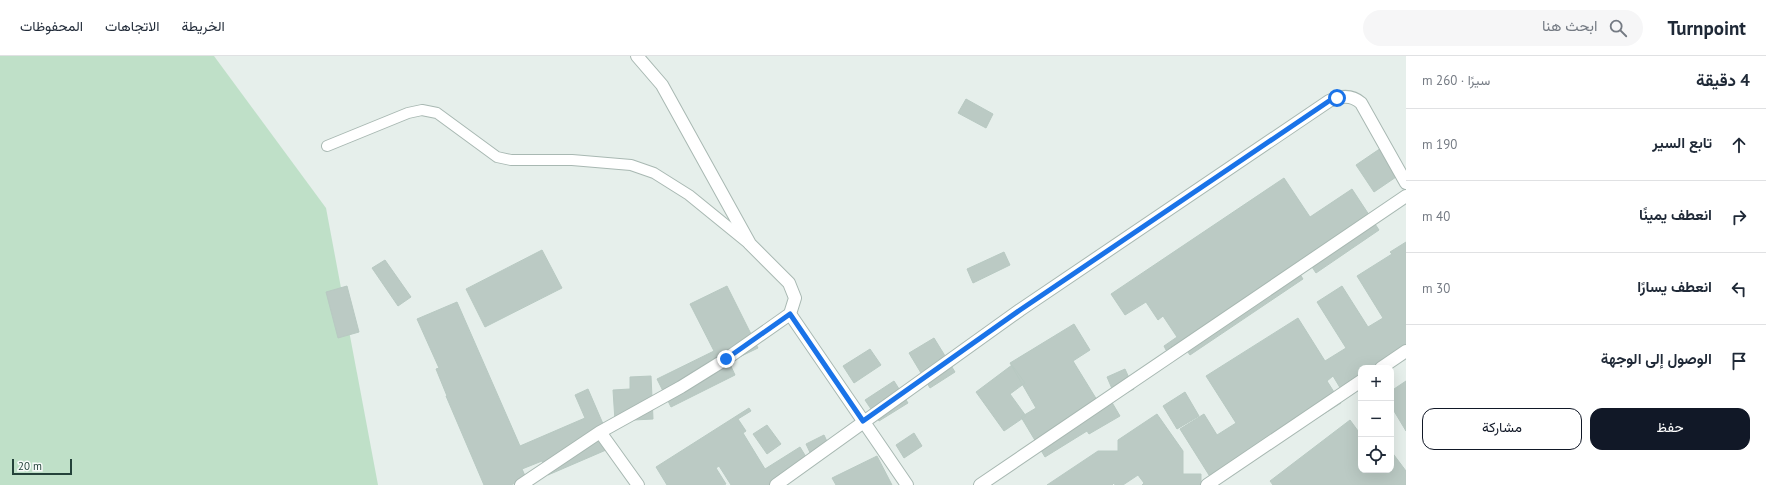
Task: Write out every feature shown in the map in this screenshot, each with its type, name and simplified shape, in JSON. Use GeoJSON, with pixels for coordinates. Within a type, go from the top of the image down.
{"type":"FeatureCollection","features":[{"type":"Feature","properties":{"kind":"street"},"geometry":{"type":"LineString","coordinates":[[521,485],[600,432],[681,387],[726,359],[790,314],[795,298],[789,283],[750,244],[662,85],[637,56]]}},
{"type":"Feature","properties":{"kind":"street"},"geometry":{"type":"LineString","coordinates":[[776,485],[863,421],[1027,306],[1329,101],[1346,96],[1355,98],[1361,103],[1406,183]]}},
{"type":"Feature","properties":{"kind":"street"},"geometry":{"type":"LineString","coordinates":[[980,485],[1406,196]]}},
{"type":"Feature","properties":{"kind":"street"},"geometry":{"type":"LineString","coordinates":[[790,314],[907,485]]}},
{"type":"Feature","properties":{"kind":"street"},"geometry":{"type":"LineString","coordinates":[[1385,365],[1406,351]]}},
{"type":"Feature","properties":{"kind":"street"},"geometry":{"type":"LineString","coordinates":[[1207,485],[1358,383]]}},
{"type":"Feature","properties":{"kind":"street"},"geometry":{"type":"LineString","coordinates":[[600,432],[638,485]]}},
{"type":"Feature","properties":{"kind":"lane"},"geometry":{"type":"LineString","coordinates":[[327,146],[408,113],[422,110],[437,113],[497,157],[512,160],[572,160],[631,166],[654,173],[689,195],[750,244]]}},
{"type":"Feature","properties":{"kind":"green space"},"geometry":{"type":"Polygon","coordinates":[[[0,56],[214,56],[326,208],[378,485],[0,485],[0,56]]]}},
{"type":"Feature","properties":{"kind":"building"},"geometry":{"type":"Polygon","coordinates":[[[966,99],[993,114],[986,128],[958,113],[966,99]]]}},
{"type":"Feature","properties":{"kind":"building"},"geometry":{"type":"Polygon","coordinates":[[[1381,148],[1399,175],[1374,192],[1356,165],[1381,148]]]}},
{"type":"Feature","properties":{"kind":"building"},"geometry":{"type":"Polygon","coordinates":[[[1284,178],[1310,217],[1352,189],[1379,230],[1316,273],[1308,261],[1296,268],[1303,279],[1190,355],[1180,341],[1166,350],[1164,346],[1177,337],[1163,316],[1158,320],[1146,302],[1125,315],[1111,294],[1284,178]]]}},
{"type":"Feature","properties":{"kind":"building"},"geometry":{"type":"Polygon","coordinates":[[[1406,242],[1406,358],[1394,366],[1358,365],[1358,388],[1345,396],[1333,376],[1327,381],[1341,403],[1214,483],[1180,429],[1204,414],[1217,435],[1236,423],[1206,376],[1298,318],[1325,361],[1346,348],[1317,302],[1342,286],[1368,327],[1383,318],[1357,276],[1392,254],[1390,252],[1406,242]]]}},
{"type":"Feature","properties":{"kind":"building"},"geometry":{"type":"Polygon","coordinates":[[[542,250],[562,288],[485,327],[466,289],[542,250]]]}},
{"type":"Feature","properties":{"kind":"building"},"geometry":{"type":"Polygon","coordinates":[[[1004,252],[1010,265],[973,283],[967,269],[1004,252]]]}},
{"type":"Feature","properties":{"kind":"building"},"geometry":{"type":"Polygon","coordinates":[[[385,260],[411,297],[398,306],[372,268],[385,260]]]}},
{"type":"Feature","properties":{"kind":"building"},"geometry":{"type":"Polygon","coordinates":[[[347,286],[359,332],[338,338],[326,292],[347,286]]]}},
{"type":"Feature","properties":{"kind":"building"},"geometry":{"type":"Polygon","coordinates":[[[727,286],[758,348],[729,362],[735,375],[671,407],[657,379],[714,351],[690,304],[727,286]]]}},
{"type":"Feature","properties":{"kind":"building"},"geometry":{"type":"Polygon","coordinates":[[[457,302],[520,446],[585,418],[575,395],[588,389],[613,447],[548,475],[542,461],[522,469],[526,478],[511,485],[484,485],[446,396],[436,369],[439,368],[417,319],[457,302]]]}},
{"type":"Feature","properties":{"kind":"building"},"geometry":{"type":"Polygon","coordinates":[[[1074,324],[1090,350],[1073,361],[1097,400],[1107,394],[1120,416],[1089,434],[1087,431],[1045,457],[1021,417],[1036,408],[1010,363],[1074,324]]]}},
{"type":"Feature","properties":{"kind":"building"},"geometry":{"type":"Polygon","coordinates":[[[934,338],[955,372],[930,388],[909,353],[934,338]]]}},
{"type":"Feature","properties":{"kind":"building"},"geometry":{"type":"Polygon","coordinates":[[[870,349],[881,365],[854,383],[843,366],[870,349]]]}},
{"type":"Feature","properties":{"kind":"building"},"geometry":{"type":"Polygon","coordinates":[[[1012,365],[1025,383],[1010,394],[1026,416],[1004,431],[976,392],[1012,365]]]}},
{"type":"Feature","properties":{"kind":"building"},"geometry":{"type":"Polygon","coordinates":[[[1125,369],[1134,389],[1116,398],[1107,377],[1125,369]]]}},
{"type":"Feature","properties":{"kind":"building"},"geometry":{"type":"Polygon","coordinates":[[[651,376],[653,419],[615,421],[613,390],[630,389],[630,377],[651,376]]]}},
{"type":"Feature","properties":{"kind":"building"},"geometry":{"type":"Polygon","coordinates":[[[894,381],[908,403],[879,421],[865,400],[894,381]]]}},
{"type":"Feature","properties":{"kind":"building"},"geometry":{"type":"Polygon","coordinates":[[[1406,381],[1406,431],[1394,411],[1394,389],[1406,381]]]}},
{"type":"Feature","properties":{"kind":"building"},"geometry":{"type":"Polygon","coordinates":[[[1185,392],[1199,416],[1177,429],[1163,406],[1185,392]]]}},
{"type":"Feature","properties":{"kind":"building"},"geometry":{"type":"Polygon","coordinates":[[[749,408],[751,411],[738,419],[746,431],[743,433],[765,469],[800,447],[811,465],[781,485],[731,485],[719,466],[716,468],[726,484],[724,485],[667,485],[656,467],[749,408]]]}},
{"type":"Feature","properties":{"kind":"building"},"geometry":{"type":"Polygon","coordinates":[[[1157,414],[1183,451],[1183,474],[1201,474],[1201,485],[1142,485],[1144,483],[1138,475],[1123,485],[1115,485],[1114,483],[1112,485],[1047,485],[1098,451],[1118,451],[1118,440],[1157,414]]]}},
{"type":"Feature","properties":{"kind":"building"},"geometry":{"type":"Polygon","coordinates":[[[1350,420],[1358,431],[1358,473],[1394,473],[1394,455],[1406,471],[1406,485],[1273,485],[1270,481],[1350,420]]]}},
{"type":"Feature","properties":{"kind":"building"},"geometry":{"type":"Polygon","coordinates":[[[767,425],[781,444],[767,454],[753,434],[767,425]]]}},
{"type":"Feature","properties":{"kind":"building"},"geometry":{"type":"Polygon","coordinates":[[[914,433],[922,446],[904,458],[896,445],[914,433]]]}},
{"type":"Feature","properties":{"kind":"building"},"geometry":{"type":"Polygon","coordinates":[[[824,435],[832,452],[814,461],[806,444],[824,435]]]}},
{"type":"Feature","properties":{"kind":"building"},"geometry":{"type":"Polygon","coordinates":[[[877,456],[892,485],[836,485],[832,478],[877,456]]]}},
{"type":"Feature","properties":{"kind":"route"},"geometry":{"type":"LineString","coordinates":[[726,359],[790,314],[863,421],[1020,310],[1329,101],[1337,98]]}}]}
